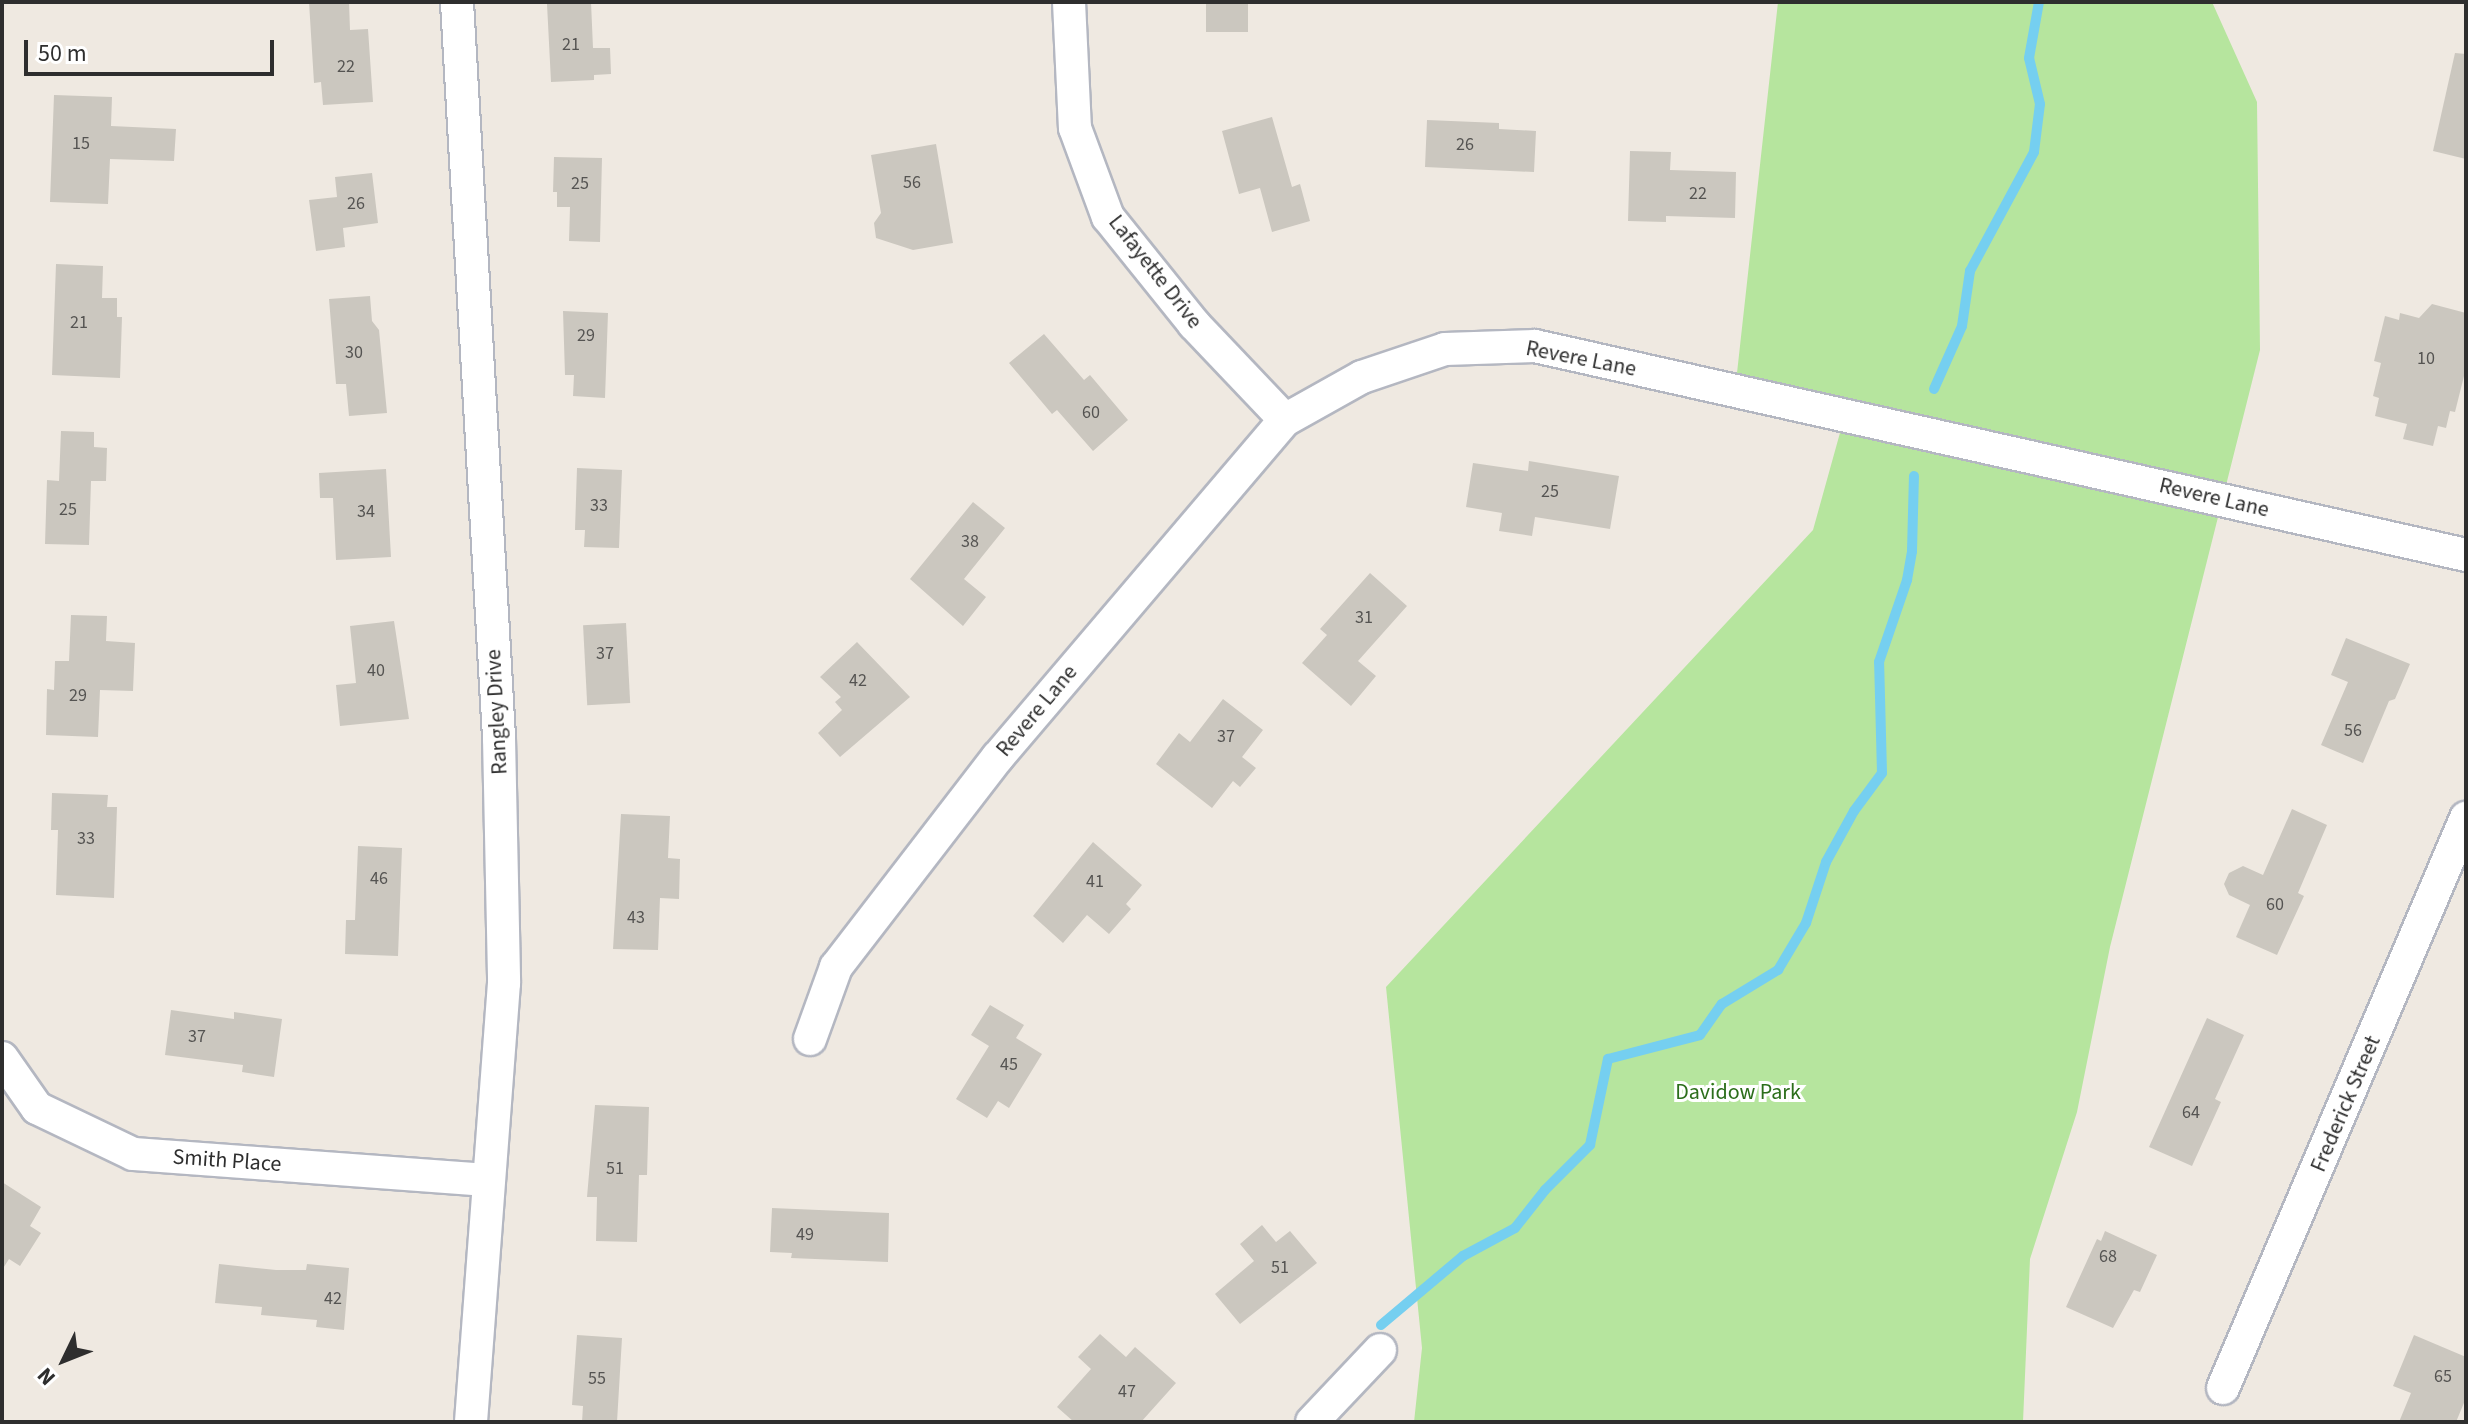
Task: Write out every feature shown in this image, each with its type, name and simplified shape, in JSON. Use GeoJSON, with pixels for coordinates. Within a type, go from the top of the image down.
{"type":"FeatureCollection","features":[{"type":"Feature","properties":{"kind":"street","name":"Rangley Drive"},"geometry":{"type":"LineString","coordinates":[[457,2],[499,738],[504,983],[471,1422]]}},
{"type":"Feature","properties":{"kind":"street","name":"Lafayette Drive"},"geometry":{"type":"LineString","coordinates":[[1069,2],[1075,128],[1108,217],[1194,324],[1285,420]]}},
{"type":"Feature","properties":{"kind":"street","name":"Revere Lane"},"geometry":{"type":"LineString","coordinates":[[810,1039],[836,967],[998,757],[1285,420],[1362,377],[1445,349],[1535,346],[2466,555]]}},
{"type":"Feature","properties":{"kind":"street","name":"Frederick Street"},"geometry":{"type":"LineString","coordinates":[[2223,1388],[2466,818]]}},
{"type":"Feature","properties":{"kind":"street","name":"Smith Place"},"geometry":{"type":"LineString","coordinates":[[2,1058],[37,1108],[133,1154],[488,1180]]}},
{"type":"Feature","properties":{"kind":"street"},"geometry":{"type":"LineString","coordinates":[[1312,1422],[1380,1350]]}},
{"type":"Feature","properties":{"kind":"green space","name":"Davidow Park"},"geometry":{"type":"Polygon","coordinates":[[[1778,2],[2212,2],[2257,102],[2260,350],[2110,947],[2077,1112],[2030,1259],[2023,1422],[1414,1422],[1422,1348],[1386,987],[1813,530],[1848,404],[1737,373],[1778,2]]]}},
{"type":"Feature","properties":{"kind":"building"},"geometry":{"type":"Polygon","coordinates":[[[309,2],[349,2],[350,30],[368,29],[373,102],[323,105],[321,82],[314,83],[309,2]]]}},
{"type":"Feature","properties":{"kind":"building"},"geometry":{"type":"Polygon","coordinates":[[[591,2],[593,48],[610,48],[611,74],[594,75],[594,80],[551,82],[547,4],[591,2]]]}},
{"type":"Feature","properties":{"kind":"building"},"geometry":{"type":"Polygon","coordinates":[[[1206,2],[1248,2],[1248,32],[1206,32],[1206,2]]]}},
{"type":"Feature","properties":{"kind":"building"},"geometry":{"type":"Polygon","coordinates":[[[2455,53],[2466,54],[2466,159],[2433,151],[2455,53]]]}},
{"type":"Feature","properties":{"kind":"building"},"geometry":{"type":"Polygon","coordinates":[[[54,95],[112,97],[111,126],[176,129],[174,161],[110,159],[108,204],[50,202],[54,95]]]}},
{"type":"Feature","properties":{"kind":"building"},"geometry":{"type":"Polygon","coordinates":[[[1272,117],[1292,187],[1300,184],[1310,221],[1272,232],[1260,188],[1239,194],[1222,131],[1272,117]]]}},
{"type":"Feature","properties":{"kind":"building"},"geometry":{"type":"Polygon","coordinates":[[[1427,120],[1499,123],[1499,129],[1536,131],[1534,172],[1425,167],[1427,120]]]}},
{"type":"Feature","properties":{"kind":"building"},"geometry":{"type":"Polygon","coordinates":[[[936,144],[953,243],[913,250],[876,238],[874,223],[881,213],[871,155],[936,144]]]}},
{"type":"Feature","properties":{"kind":"building"},"geometry":{"type":"Polygon","coordinates":[[[1630,151],[1671,152],[1670,170],[1736,172],[1735,218],[1666,216],[1666,222],[1628,221],[1630,151]]]}},
{"type":"Feature","properties":{"kind":"building"},"geometry":{"type":"Polygon","coordinates":[[[554,157],[602,158],[600,242],[569,241],[570,207],[557,207],[557,192],[553,192],[554,157]]]}},
{"type":"Feature","properties":{"kind":"building"},"geometry":{"type":"Polygon","coordinates":[[[372,173],[378,223],[343,228],[345,247],[316,251],[309,200],[337,197],[335,177],[372,173]]]}},
{"type":"Feature","properties":{"kind":"building"},"geometry":{"type":"Polygon","coordinates":[[[56,264],[103,266],[102,298],[117,298],[117,317],[122,317],[120,378],[52,375],[56,264]]]}},
{"type":"Feature","properties":{"kind":"building"},"geometry":{"type":"Polygon","coordinates":[[[370,296],[372,321],[379,330],[387,413],[349,416],[346,384],[336,384],[329,299],[370,296]]]}},
{"type":"Feature","properties":{"kind":"building"},"geometry":{"type":"Polygon","coordinates":[[[2432,304],[2466,313],[2466,368],[2455,412],[2450,411],[2446,428],[2438,426],[2433,446],[2403,439],[2407,424],[2375,416],[2379,398],[2373,396],[2381,363],[2374,361],[2385,316],[2399,320],[2400,313],[2419,318],[2432,304]]]}},
{"type":"Feature","properties":{"kind":"building"},"geometry":{"type":"Polygon","coordinates":[[[563,311],[608,313],[605,398],[573,396],[574,375],[565,375],[563,311]]]}},
{"type":"Feature","properties":{"kind":"building"},"geometry":{"type":"Polygon","coordinates":[[[1044,334],[1084,380],[1090,375],[1128,420],[1093,451],[1057,410],[1052,414],[1009,363],[1044,334]]]}},
{"type":"Feature","properties":{"kind":"building"},"geometry":{"type":"Polygon","coordinates":[[[61,431],[94,432],[94,447],[107,448],[106,481],[91,481],[89,545],[45,544],[47,480],[59,481],[61,431]]]}},
{"type":"Feature","properties":{"kind":"building"},"geometry":{"type":"Polygon","coordinates":[[[1529,461],[1619,476],[1610,529],[1535,517],[1532,536],[1499,531],[1502,513],[1466,507],[1473,463],[1528,471],[1529,461]]]}},
{"type":"Feature","properties":{"kind":"building"},"geometry":{"type":"Polygon","coordinates":[[[577,468],[622,470],[619,548],[584,547],[585,530],[575,530],[577,468]]]}},
{"type":"Feature","properties":{"kind":"building"},"geometry":{"type":"Polygon","coordinates":[[[386,469],[391,557],[336,560],[333,498],[320,498],[319,473],[386,469]]]}},
{"type":"Feature","properties":{"kind":"building"},"geometry":{"type":"Polygon","coordinates":[[[973,502],[1005,528],[964,579],[986,597],[963,626],[910,579],[973,502]]]}},
{"type":"Feature","properties":{"kind":"building"},"geometry":{"type":"Polygon","coordinates":[[[1370,573],[1407,606],[1358,661],[1376,676],[1351,706],[1302,663],[1327,635],[1320,629],[1370,573]]]}},
{"type":"Feature","properties":{"kind":"building"},"geometry":{"type":"Polygon","coordinates":[[[71,615],[107,616],[106,641],[135,643],[133,691],[100,690],[98,737],[46,735],[47,689],[54,690],[55,661],[69,661],[71,615]]]}},
{"type":"Feature","properties":{"kind":"building"},"geometry":{"type":"Polygon","coordinates":[[[394,621],[409,719],[340,726],[336,685],[356,683],[350,626],[394,621]]]}},
{"type":"Feature","properties":{"kind":"building"},"geometry":{"type":"Polygon","coordinates":[[[626,623],[630,703],[587,705],[583,625],[626,623]]]}},
{"type":"Feature","properties":{"kind":"building"},"geometry":{"type":"Polygon","coordinates":[[[2346,638],[2410,664],[2395,699],[2389,701],[2363,763],[2321,745],[2348,682],[2331,675],[2346,638]]]}},
{"type":"Feature","properties":{"kind":"building"},"geometry":{"type":"Polygon","coordinates":[[[857,642],[910,697],[840,757],[818,733],[842,710],[835,702],[841,697],[820,677],[857,642]]]}},
{"type":"Feature","properties":{"kind":"building"},"geometry":{"type":"Polygon","coordinates":[[[1223,699],[1263,730],[1242,757],[1256,768],[1240,787],[1233,781],[1212,808],[1156,764],[1179,733],[1190,742],[1223,699]]]}},
{"type":"Feature","properties":{"kind":"building"},"geometry":{"type":"Polygon","coordinates":[[[52,793],[108,795],[107,807],[117,807],[114,898],[56,895],[58,830],[51,830],[52,793]]]}},
{"type":"Feature","properties":{"kind":"building"},"geometry":{"type":"Polygon","coordinates":[[[2292,809],[2327,825],[2298,893],[2304,896],[2277,955],[2236,937],[2250,905],[2229,895],[2224,884],[2229,873],[2243,866],[2263,875],[2292,809]]]}},
{"type":"Feature","properties":{"kind":"building"},"geometry":{"type":"Polygon","coordinates":[[[621,814],[670,816],[668,858],[680,859],[679,899],[660,898],[658,950],[613,949],[621,814]]]}},
{"type":"Feature","properties":{"kind":"building"},"geometry":{"type":"Polygon","coordinates":[[[1093,842],[1142,885],[1126,904],[1131,909],[1109,934],[1087,915],[1063,943],[1033,916],[1093,842]]]}},
{"type":"Feature","properties":{"kind":"building"},"geometry":{"type":"Polygon","coordinates":[[[358,846],[402,848],[398,956],[345,954],[346,920],[355,920],[358,846]]]}},
{"type":"Feature","properties":{"kind":"building"},"geometry":{"type":"Polygon","coordinates":[[[990,1005],[1024,1025],[1016,1038],[1042,1054],[1009,1108],[998,1101],[987,1118],[956,1099],[989,1046],[971,1035],[990,1005]]]}},
{"type":"Feature","properties":{"kind":"building"},"geometry":{"type":"Polygon","coordinates":[[[171,1010],[234,1019],[234,1012],[282,1019],[274,1077],[242,1072],[243,1065],[165,1055],[171,1010]]]}},
{"type":"Feature","properties":{"kind":"building"},"geometry":{"type":"Polygon","coordinates":[[[2207,1018],[2244,1035],[2215,1099],[2221,1102],[2192,1166],[2149,1147],[2207,1018]]]}},
{"type":"Feature","properties":{"kind":"building"},"geometry":{"type":"Polygon","coordinates":[[[595,1105],[649,1107],[647,1175],[639,1175],[637,1242],[596,1241],[597,1197],[587,1197],[595,1105]]]}},
{"type":"Feature","properties":{"kind":"building"},"geometry":{"type":"Polygon","coordinates":[[[2,1182],[41,1207],[30,1226],[41,1233],[20,1266],[9,1259],[2,1270],[2,1182]]]}},
{"type":"Feature","properties":{"kind":"building"},"geometry":{"type":"Polygon","coordinates":[[[772,1208],[889,1213],[888,1262],[791,1258],[792,1253],[770,1252],[772,1208]]]}},
{"type":"Feature","properties":{"kind":"building"},"geometry":{"type":"Polygon","coordinates":[[[1262,1225],[1276,1242],[1290,1231],[1317,1263],[1240,1324],[1215,1294],[1254,1261],[1240,1244],[1262,1225]]]}},
{"type":"Feature","properties":{"kind":"building"},"geometry":{"type":"Polygon","coordinates":[[[2105,1231],[2157,1255],[2140,1292],[2134,1290],[2113,1328],[2066,1307],[2097,1239],[2101,1241],[2105,1231]]]}},
{"type":"Feature","properties":{"kind":"building"},"geometry":{"type":"Polygon","coordinates":[[[219,1264],[276,1270],[306,1270],[307,1264],[349,1268],[344,1330],[316,1327],[317,1320],[261,1315],[262,1307],[215,1303],[219,1264]]]}},
{"type":"Feature","properties":{"kind":"building"},"geometry":{"type":"Polygon","coordinates":[[[1100,1334],[1126,1357],[1135,1347],[1176,1383],[1141,1422],[1074,1422],[1057,1407],[1091,1369],[1078,1357],[1100,1334]]]}},
{"type":"Feature","properties":{"kind":"building"},"geometry":{"type":"Polygon","coordinates":[[[577,1335],[622,1338],[617,1422],[582,1422],[583,1406],[572,1405],[577,1335]]]}},
{"type":"Feature","properties":{"kind":"building"},"geometry":{"type":"Polygon","coordinates":[[[2414,1335],[2466,1357],[2466,1398],[2456,1422],[2399,1422],[2411,1393],[2393,1386],[2414,1335]]]}},
{"type":"Feature","properties":{"kind":"waterway"},"geometry":{"type":"LineString","coordinates":[[1934,389],[1962,326],[1970,271],[2034,152],[2040,104],[2029,58],[2039,2]]}},
{"type":"Feature","properties":{"kind":"waterway"},"geometry":{"type":"LineString","coordinates":[[1381,1325],[1463,1256],[1515,1228],[1545,1190],[1590,1145],[1608,1059],[1700,1035],[1722,1004],[1778,970],[1806,923],[1826,862],[1854,811],[1882,773],[1879,662],[1907,580],[1912,551],[1914,476]]}}]}
